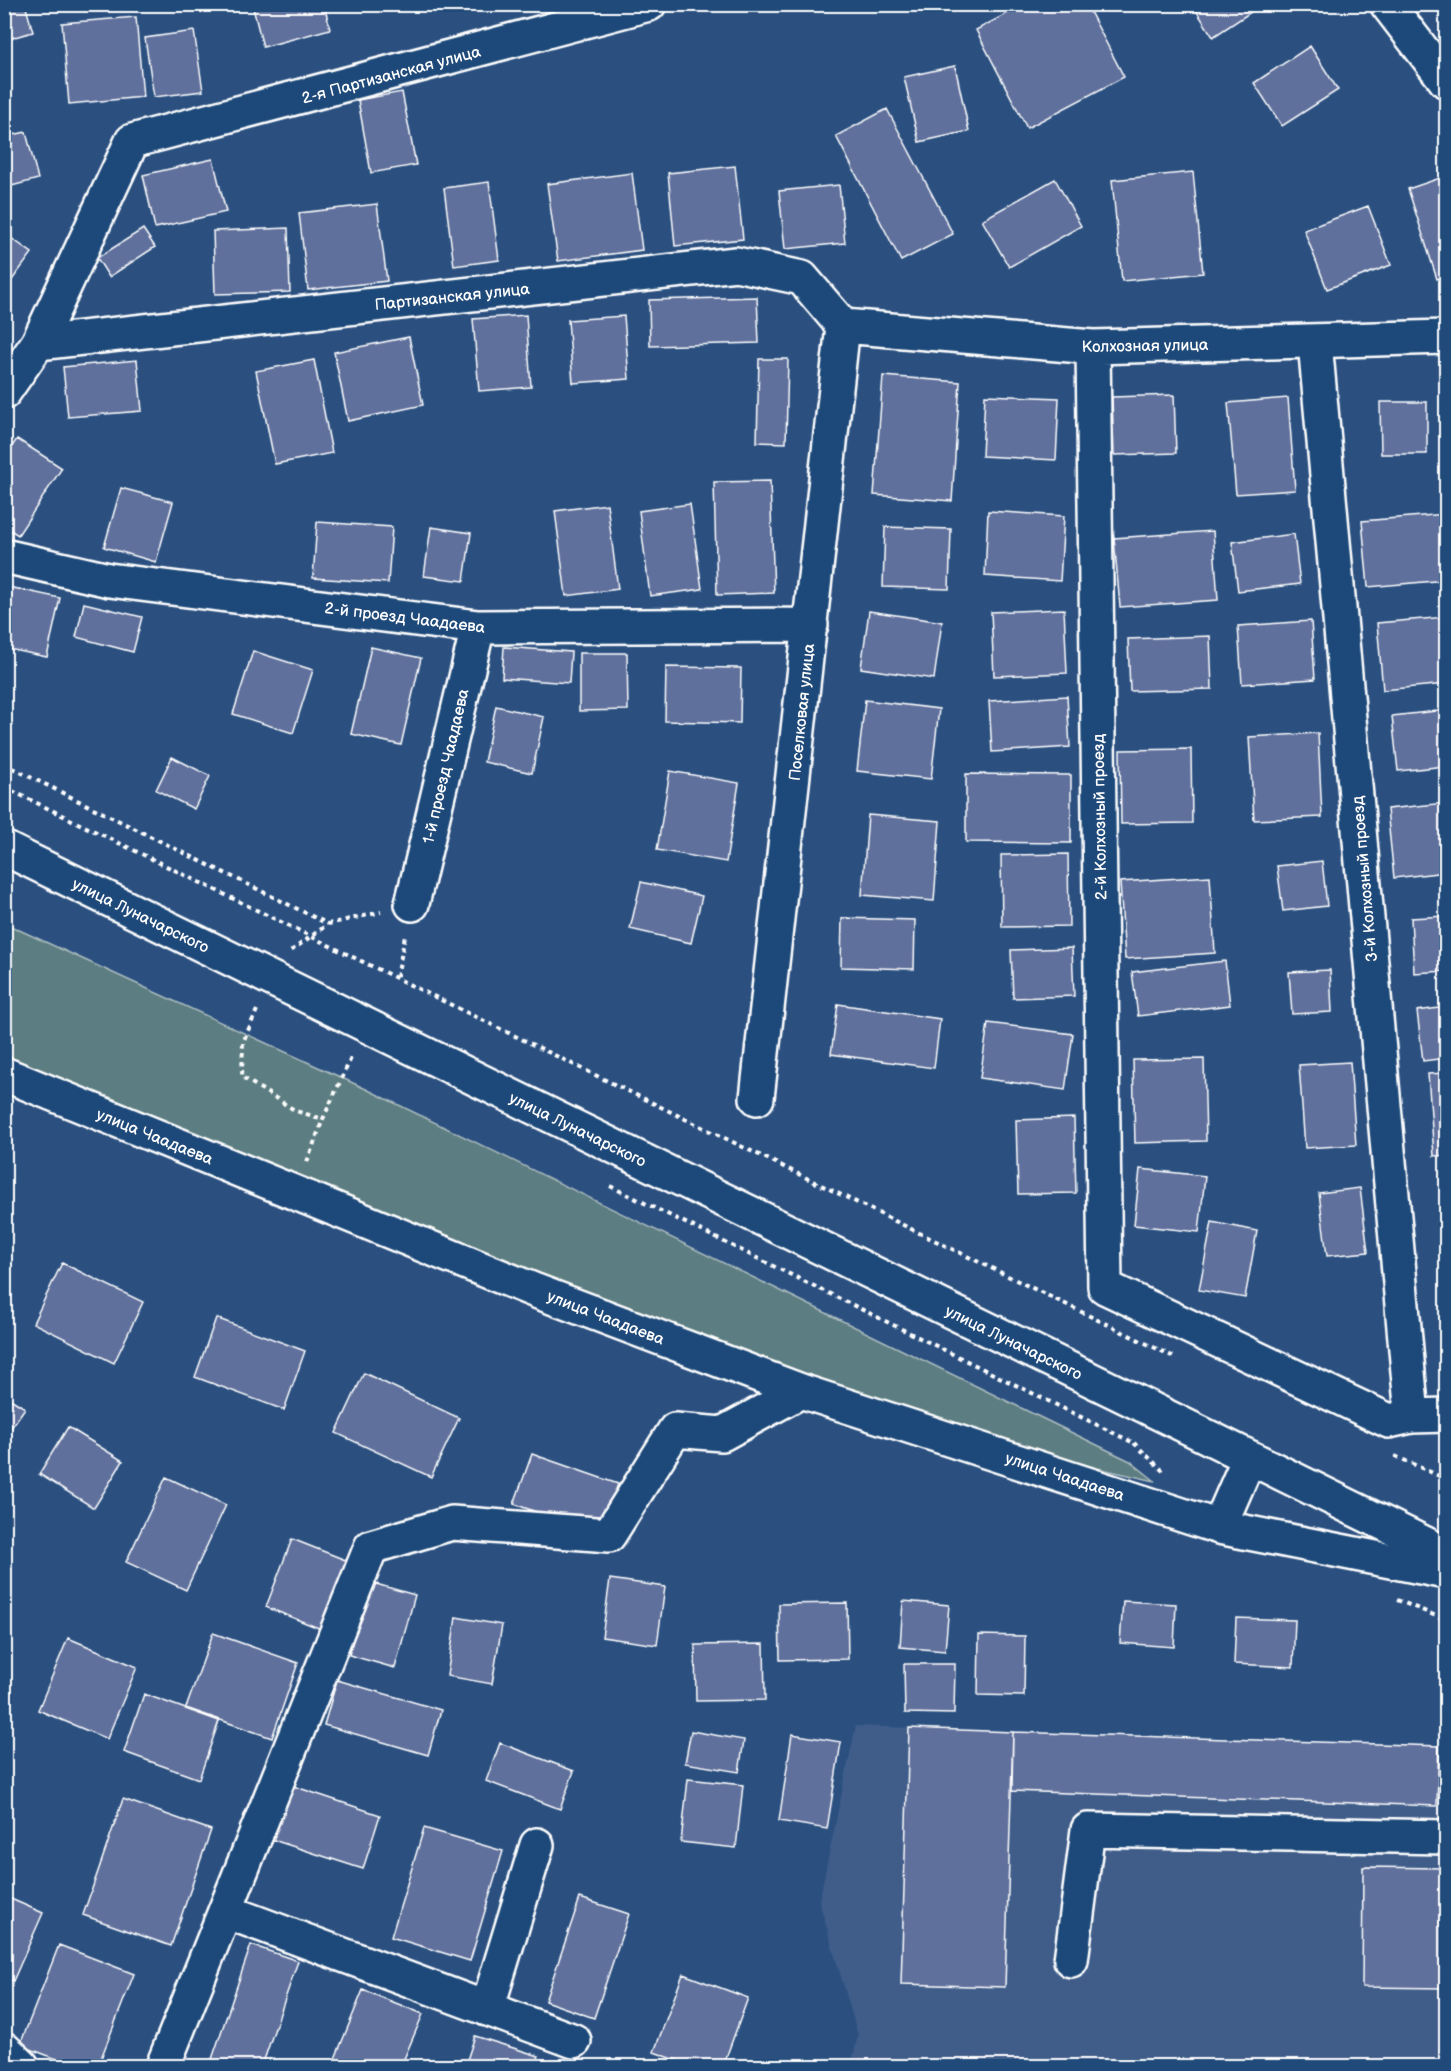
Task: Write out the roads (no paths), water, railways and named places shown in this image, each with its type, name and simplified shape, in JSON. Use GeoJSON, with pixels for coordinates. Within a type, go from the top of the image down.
{"type":"FeatureCollection","features":[{"type":"Feature","properties":{"kind":"street","name":"2-я Партизанская улица"},"geometry":{"type":"LineString","coordinates":[[38,343],[132,141],[650,4]]}},
{"type":"Feature","properties":{"kind":"street"},"geometry":{"type":"LineString","coordinates":[[1397,8],[1446,81]]}},
{"type":"Feature","properties":{"kind":"street","name":"Партизанская улица"},"geometry":{"type":"LineString","coordinates":[[38,343],[736,264],[802,278],[843,326]]}},
{"type":"Feature","properties":{"kind":"street","name":"Колхозная улица"},"geometry":{"type":"LineString","coordinates":[[843,326],[1093,348],[1446,337]]}},
{"type":"Feature","properties":{"kind":"street","name":"Поселковая улица"},"geometry":{"type":"LineString","coordinates":[[757,1098],[843,326]]}},
{"type":"Feature","properties":{"kind":"street","name":"3-й Колхозный проезд"},"geometry":{"type":"LineString","coordinates":[[1315,342],[1412,1416]]}},
{"type":"Feature","properties":{"kind":"street"},"geometry":{"type":"LineString","coordinates":[[4,392],[38,343]]}},
{"type":"Feature","properties":{"kind":"street","name":"2-й Колхозный проезд"},"geometry":{"type":"LineString","coordinates":[[1093,348],[1105,1287],[1389,1421],[1412,1416]]}},
{"type":"Feature","properties":{"kind":"street","name":"2-й проезд Чаадаева"},"geometry":{"type":"LineString","coordinates":[[4,556],[109,580],[478,627],[811,625]]}},
{"type":"Feature","properties":{"kind":"street","name":"1-й проезд Чаадаева"},"geometry":{"type":"LineString","coordinates":[[412,904],[478,627]]}},
{"type":"Feature","properties":{"kind":"street","name":"улица Луначарского"},"geometry":{"type":"LineString","coordinates":[[4,848],[1249,1458]]}},
{"type":"Feature","properties":{"kind":"street","name":"улица Чаадаева"},"geometry":{"type":"LineString","coordinates":[[4,1074],[536,1292],[801,1391],[1219,1527],[1446,1572]]}},
{"type":"Feature","properties":{"kind":"street"},"geometry":{"type":"LineString","coordinates":[[163,2067],[371,1547],[452,1523],[609,1535],[675,1430],[722,1434],[801,1391]]}},
{"type":"Feature","properties":{"kind":"street"},"geometry":{"type":"LineString","coordinates":[[1412,1416],[1446,1415]]}},
{"type":"Feature","properties":{"kind":"street"},"geometry":{"type":"LineString","coordinates":[[1219,1527],[1249,1458],[1446,1554]]}},
{"type":"Feature","properties":{"kind":"street"},"geometry":{"type":"LineString","coordinates":[[1071,1960],[1088,1830],[1446,1836]]}},
{"type":"Feature","properties":{"kind":"street"},"geometry":{"type":"LineString","coordinates":[[488,2009],[537,1845]]}},
{"type":"Feature","properties":{"kind":"street"},"geometry":{"type":"LineString","coordinates":[[225,1911],[574,2041]]}},
{"type":"Feature","properties":{"kind":"street"},"geometry":{"type":"LineString","coordinates":[[4,2049],[22,2067]]}}]}
